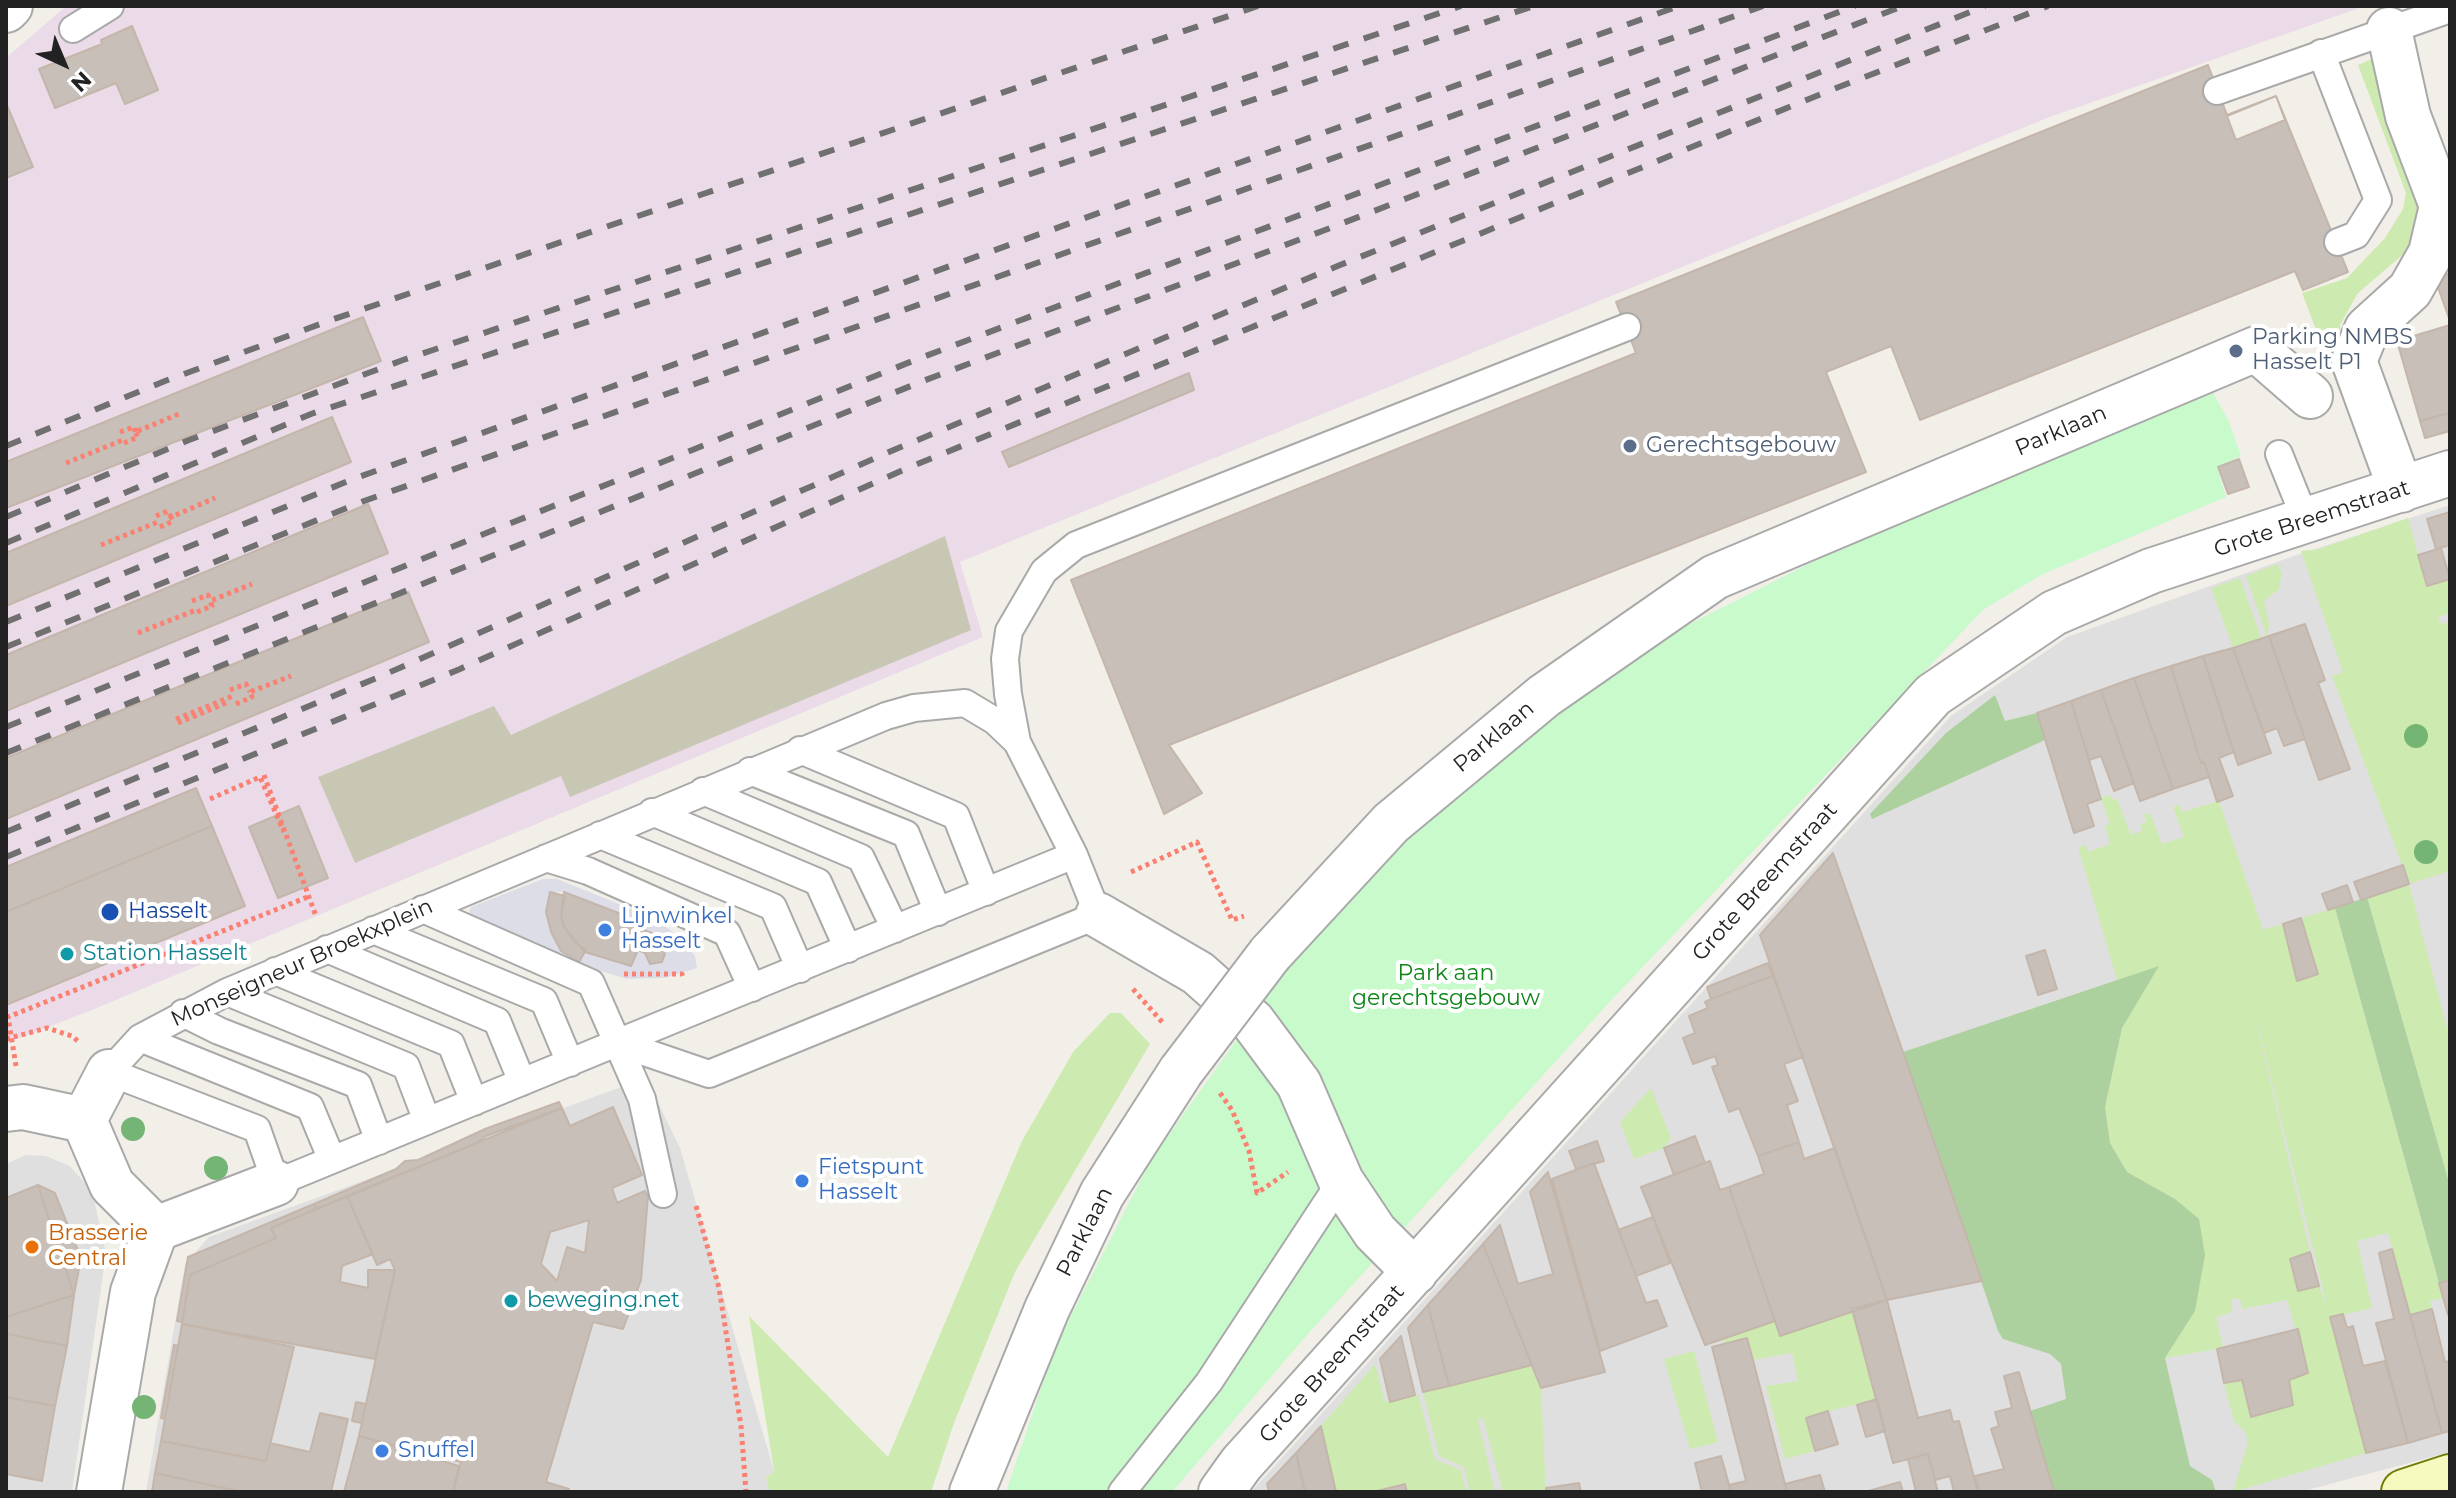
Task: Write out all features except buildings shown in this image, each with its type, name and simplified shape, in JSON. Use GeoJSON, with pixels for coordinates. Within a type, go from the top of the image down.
{"type":"FeatureCollection","features":[{"type":"Feature","properties":{"kind":"main road"},"geometry":{"type":"LineString","coordinates":[[2404,1492],[2450,1477]]}},
{"type":"Feature","properties":{"kind":"street"},"geometry":{"type":"LineString","coordinates":[[2389,30],[2408,116],[2442,206],[2431,253],[2410,290],[2367,329],[2354,361],[2401,490]]}},
{"type":"Feature","properties":{"kind":"street","name":"Parklaan"},"geometry":{"type":"LineString","coordinates":[[972,1492],[1047,1309],[1102,1194],[1181,1071],[1270,954],[1391,823],[1544,696],[1715,577],[2256,349],[2310,396]]}},
{"type":"Feature","properties":{"kind":"street","name":"Grote Breemstraat"},"geometry":{"type":"LineString","coordinates":[[1221,1492],[1241,1464],[1933,695],[2054,613],[2151,571],[2450,473]]}},
{"type":"Feature","properties":{"kind":"street"},"geometry":{"type":"LineString","coordinates":[[1098,915],[1198,973],[1253,1022],[1299,1084],[1341,1181],[1375,1232],[1415,1272]]}},
{"type":"Feature","properties":{"kind":"street","name":"Monseigneur Broekxplein"},"geometry":{"type":"LineString","coordinates":[[84,1120],[109,1072]]}},
{"type":"Feature","properties":{"kind":"street"},"geometry":{"type":"LineString","coordinates":[[14,1108],[84,1120],[112,1185],[156,1229]]}},
{"type":"Feature","properties":{"kind":"street"},"geometry":{"type":"LineString","coordinates":[[99,1492],[133,1292],[156,1229],[276,1183]]}},
{"type":"Feature","properties":{"kind":"lane"},"geometry":{"type":"LineString","coordinates":[[73,29],[110,6]]}},
{"type":"Feature","properties":{"kind":"lane"},"geometry":{"type":"LineString","coordinates":[[2217,91],[2450,9]]}},
{"type":"Feature","properties":{"kind":"lane"},"geometry":{"type":"LineString","coordinates":[[2321,53],[2378,200],[2356,235],[2338,242]]}},
{"type":"Feature","properties":{"kind":"lane"},"geometry":{"type":"LineString","coordinates":[[618,1043],[709,1074],[1098,915],[1074,855],[1017,742],[1005,659],[1009,631],[1044,571],[1076,545],[1627,327]]}},
{"type":"Feature","properties":{"kind":"lane"},"geometry":{"type":"LineString","coordinates":[[2279,454],[2306,521]]}},
{"type":"Feature","properties":{"kind":"lane","name":"Monseigneur Broekxplein"},"geometry":{"type":"LineString","coordinates":[[109,1072],[140,1038],[227,992],[886,716],[914,708],[965,703],[995,721],[1017,742]]}},
{"type":"Feature","properties":{"kind":"lane"},"geometry":{"type":"LineString","coordinates":[[800,750],[956,816],[986,892]]}},
{"type":"Feature","properties":{"kind":"lane"},"geometry":{"type":"LineString","coordinates":[[750,771],[906,834],[938,912]]}},
{"type":"Feature","properties":{"kind":"lane"},"geometry":{"type":"LineString","coordinates":[[703,791],[861,858],[895,929]]}},
{"type":"Feature","properties":{"kind":"lane"},"geometry":{"type":"LineString","coordinates":[[652,812],[818,882],[848,949]]}},
{"type":"Feature","properties":{"kind":"lane"},"geometry":{"type":"LineString","coordinates":[[600,835],[773,907],[800,969]]}},
{"type":"Feature","properties":{"kind":"lane"},"geometry":{"type":"LineString","coordinates":[[109,1072],[257,1129],[276,1183],[1074,855]]}},
{"type":"Feature","properties":{"kind":"lane"},"geometry":{"type":"LineString","coordinates":[[546,858],[588,871],[727,933],[752,988]]}},
{"type":"Feature","properties":{"kind":"lane"},"geometry":{"type":"LineString","coordinates":[[423,909],[591,983],[642,1099],[663,1194]]}},
{"type":"Feature","properties":{"kind":"lane"},"geometry":{"type":"LineString","coordinates":[[373,930],[544,1001],[570,1063]]}},
{"type":"Feature","properties":{"kind":"lane"},"geometry":{"type":"LineString","coordinates":[[327,949],[497,1021],[522,1082]]}},
{"type":"Feature","properties":{"kind":"lane"},"geometry":{"type":"LineString","coordinates":[[275,971],[451,1044],[474,1102]]}},
{"type":"Feature","properties":{"kind":"lane"},"geometry":{"type":"LineString","coordinates":[[227,992],[406,1066],[427,1121]]}},
{"type":"Feature","properties":{"kind":"lane"},"geometry":{"type":"LineString","coordinates":[[183,1013],[219,1031],[358,1085],[379,1141]]}},
{"type":"Feature","properties":{"kind":"lane"},"geometry":{"type":"LineString","coordinates":[[140,1038],[310,1107],[332,1160]]}},
{"type":"Feature","properties":{"kind":"lane"},"geometry":{"type":"LineString","coordinates":[[1122,1492],[1209,1382],[1341,1181]]}},
{"type":"Feature","properties":{"kind":"path"},"geometry":{"type":"LineString","coordinates":[[135,432],[179,414]]}},
{"type":"Feature","properties":{"kind":"path"},"geometry":{"type":"LineString","coordinates":[[66,462],[122,438],[134,427],[138,437],[122,438]]}},
{"type":"Feature","properties":{"kind":"path"},"geometry":{"type":"LineString","coordinates":[[171,517],[215,498]]}},
{"type":"Feature","properties":{"kind":"path"},"geometry":{"type":"LineString","coordinates":[[102,547],[158,522],[173,521],[168,511],[158,522]]}},
{"type":"Feature","properties":{"kind":"path"},"geometry":{"type":"LineString","coordinates":[[210,601],[252,584]]}},
{"type":"Feature","properties":{"kind":"path"},"geometry":{"type":"LineString","coordinates":[[138,632],[195,608],[212,606],[208,595],[195,608]]}},
{"type":"Feature","properties":{"kind":"path"},"geometry":{"type":"LineString","coordinates":[[250,692],[291,676]]}},
{"type":"Feature","properties":{"kind":"path"},"geometry":{"type":"LineString","coordinates":[[177,721],[233,697],[246,684],[252,697],[233,697]]}},
{"type":"Feature","properties":{"kind":"path"},"geometry":{"type":"LineString","coordinates":[[264,775],[327,949]]}},
{"type":"Feature","properties":{"kind":"path"},"geometry":{"type":"LineString","coordinates":[[210,799],[260,777],[286,836]]}},
{"type":"Feature","properties":{"kind":"path"},"geometry":{"type":"LineString","coordinates":[[1131,872],[1197,842],[1232,920]]}},
{"type":"Feature","properties":{"kind":"path"},"geometry":{"type":"LineString","coordinates":[[14,1108],[8,1017],[310,896]]}},
{"type":"Feature","properties":{"kind":"path"},"geometry":{"type":"LineString","coordinates":[[9,1038],[47,1028],[72,1036],[109,1072]]}},
{"type":"Feature","properties":{"kind":"path"},"geometry":{"type":"LineString","coordinates":[[695,1204],[719,1288],[741,1426],[746,1492]]}},
{"type":"Feature","properties":{"kind":"shaded area"},"geometry":{"type":"Polygon","coordinates":[[[66,6],[2365,6],[2047,118],[960,562],[983,637],[87,1012],[6,1043],[6,58],[66,6]]]}},
{"type":"Feature","properties":{"kind":"shaded area"},"geometry":{"type":"Polygon","coordinates":[[[2450,505],[2450,1452],[2300,1492],[1251,1492],[1951,716],[2067,637],[2291,557],[2450,505]]]}},
{"type":"Feature","properties":{"kind":"shaded area"},"geometry":{"type":"Polygon","coordinates":[[[945,536],[971,630],[570,797],[561,776],[355,863],[318,777],[494,706],[511,735],[945,536]]]}},
{"type":"Feature","properties":{"kind":"shaded area"},"geometry":{"type":"Polygon","coordinates":[[[543,879],[557,879],[656,919],[684,941],[695,956],[697,968],[664,978],[627,979],[588,967],[468,915],[471,907],[543,879]],[[550,892],[546,912],[551,932],[561,951],[579,962],[585,952],[631,966],[638,950],[645,953],[650,964],[662,962],[663,937],[619,919],[620,914],[564,892],[550,892]]]}},
{"type":"Feature","properties":{"kind":"shaded area"},"geometry":{"type":"Polygon","coordinates":[[[646,1078],[680,1148],[774,1471],[766,1478],[770,1492],[146,1492],[185,1264],[209,1237],[646,1078]]]}},
{"type":"Feature","properties":{"kind":"shaded area"},"geometry":{"type":"Polygon","coordinates":[[[26,1155],[46,1156],[70,1166],[92,1191],[106,1253],[72,1492],[6,1492],[6,1164],[26,1155]]]}},
{"type":"Feature","properties":{"kind":"green space"},"geometry":{"type":"Polygon","coordinates":[[[2372,59],[2422,192],[2420,227],[2406,252],[2358,293],[2340,325],[2344,365],[2371,449],[2364,455],[2302,293],[2347,278],[2385,238],[2403,209],[2406,193],[2358,65],[2372,59]]]}},
{"type":"Feature","properties":{"kind":"green space","name":"Park aan gerechtsgebouw"},"geometry":{"type":"Polygon","coordinates":[[[2210,387],[2229,422],[2241,456],[2217,467],[2226,497],[2043,574],[1984,609],[1616,995],[1307,1335],[1172,1492],[1006,1492],[1055,1347],[1151,1160],[1288,968],[1368,875],[1505,750],[1654,642],[1955,490],[2210,387]]]}},
{"type":"Feature","properties":{"kind":"green space"},"geometry":{"type":"Polygon","coordinates":[[[2408,518],[2427,586],[2450,579],[2450,613],[2438,617],[2441,624],[2450,622],[2450,871],[2409,884],[2332,676],[2343,672],[2301,551],[2319,549],[2408,518]]]}},
{"type":"Feature","properties":{"kind":"green space"},"geometry":{"type":"Polygon","coordinates":[[[2277,564],[2282,573],[2279,589],[2264,601],[2269,625],[2267,637],[2246,576],[2277,564]]]}},
{"type":"Feature","properties":{"kind":"green space"},"geometry":{"type":"Polygon","coordinates":[[[2240,578],[2261,638],[2233,648],[2211,588],[2240,578]]]}},
{"type":"Feature","properties":{"kind":"green space"},"geometry":{"type":"Polygon","coordinates":[[[1995,695],[2005,721],[2037,713],[2045,740],[1872,819],[1870,814],[1946,733],[1995,695]]]}},
{"type":"Feature","properties":{"kind":"green space"},"geometry":{"type":"Polygon","coordinates":[[[2110,795],[2113,800],[2117,799],[2131,835],[2142,831],[2140,824],[2147,822],[2144,815],[2150,813],[2162,844],[2184,837],[2173,807],[2179,805],[2182,812],[2219,801],[2263,930],[2283,924],[2297,981],[2318,974],[2301,918],[2335,908],[2443,1298],[2430,1301],[2432,1309],[2410,1315],[2388,1233],[2357,1241],[2372,1308],[2330,1318],[2366,1453],[2233,1492],[2248,1442],[2245,1432],[2234,1421],[2224,1383],[2242,1380],[2252,1416],[2293,1405],[2289,1380],[2308,1373],[2287,1300],[2242,1309],[2240,1298],[2231,1300],[2232,1312],[2216,1317],[2223,1348],[2165,1358],[2195,1311],[2175,1199],[2127,1172],[2110,1143],[2105,1107],[2122,1028],[2135,1002],[2117,980],[2078,847],[2085,845],[2088,852],[2110,844],[2105,826],[2110,824],[2101,798],[2110,795]],[[2258,1025],[2310,1252],[2290,1259],[2298,1291],[2319,1286],[2327,1306],[2258,1025]]]}},
{"type":"Feature","properties":{"kind":"green space"},"geometry":{"type":"Polygon","coordinates":[[[2409,884],[2450,1039],[2450,1186],[2367,897],[2409,884]]]}},
{"type":"Feature","properties":{"kind":"green space"},"geometry":{"type":"Polygon","coordinates":[[[2367,897],[2450,1186],[2450,1280],[2439,1283],[2335,908],[2367,897]]]}},
{"type":"Feature","properties":{"kind":"green space"},"geometry":{"type":"Polygon","coordinates":[[[2159,966],[2122,1028],[2105,1107],[2110,1143],[2127,1172],[2175,1199],[2199,1219],[2205,1255],[2195,1311],[2165,1358],[2190,1466],[2212,1480],[2216,1492],[2054,1492],[2030,1411],[2066,1399],[2061,1364],[2050,1354],[2003,1339],[1998,1331],[1903,1052],[2159,966]]]}},
{"type":"Feature","properties":{"kind":"green space"},"geometry":{"type":"Polygon","coordinates":[[[1110,1013],[1121,1013],[1150,1044],[1015,1272],[954,1423],[931,1492],[770,1492],[766,1478],[774,1471],[749,1316],[888,1457],[1022,1141],[1073,1052],[1110,1013]]]}},
{"type":"Feature","properties":{"kind":"green space"},"geometry":{"type":"Polygon","coordinates":[[[1651,1088],[1671,1138],[1664,1148],[1634,1159],[1620,1122],[1651,1088]]]}},
{"type":"Feature","properties":{"kind":"green space"},"geometry":{"type":"Polygon","coordinates":[[[1852,1309],[1877,1399],[1806,1417],[1815,1451],[1785,1459],[1766,1386],[1798,1381],[1792,1353],[1753,1360],[1747,1338],[1725,1344],[1723,1339],[1775,1321],[1780,1336],[1852,1309]]]}},
{"type":"Feature","properties":{"kind":"green space"},"geometry":{"type":"Polygon","coordinates":[[[1694,1351],[1718,1442],[1690,1449],[1664,1359],[1694,1351]]]}},
{"type":"Feature","properties":{"kind":"green space"},"geometry":{"type":"Polygon","coordinates":[[[1375,1364],[1385,1402],[1418,1394],[1435,1459],[1461,1470],[1466,1492],[1407,1492],[1404,1484],[1372,1492],[1336,1492],[1321,1426],[1375,1364]]]}},
{"type":"Feature","properties":{"kind":"green space"},"geometry":{"type":"Polygon","coordinates":[[[1532,1365],[1541,1388],[1546,1492],[1503,1492],[1483,1418],[1478,1420],[1495,1492],[1470,1492],[1464,1467],[1439,1456],[1423,1392],[1532,1365]]]}},
{"type":"Feature","properties":{"kind":"railway"},"geometry":{"type":"LineString","coordinates":[[6,446],[165,381],[334,319],[1258,6]]}},
{"type":"Feature","properties":{"kind":"railway"},"geometry":{"type":"LineString","coordinates":[[6,517],[189,440],[403,360],[1461,6]]}},
{"type":"Feature","properties":{"kind":"railway"},"geometry":{"type":"LineString","coordinates":[[6,543],[311,414],[1534,6]]}},
{"type":"Feature","properties":{"kind":"railway"},"geometry":{"type":"LineString","coordinates":[[6,622],[353,479],[1679,6]]}},
{"type":"Feature","properties":{"kind":"railway"},"geometry":{"type":"LineString","coordinates":[[6,647],[364,501],[1763,6]]}},
{"type":"Feature","properties":{"kind":"railway"},"geometry":{"type":"LineString","coordinates":[[6,727],[915,360],[1855,6]]}},
{"type":"Feature","properties":{"kind":"railway"},"geometry":{"type":"LineString","coordinates":[[6,753],[923,381],[1325,230],[1903,6]]}},
{"type":"Feature","properties":{"kind":"railway"},"geometry":{"type":"LineString","coordinates":[[6,832],[379,677],[896,449],[1340,265],[1985,6]]}},
{"type":"Feature","properties":{"kind":"railway"},"geometry":{"type":"LineString","coordinates":[[6,857],[460,669],[903,470],[1826,92],[2048,6]]}},
{"type":"Feature","properties":{"kind":"place","name":"Parking NMBS Hasselt P1"},"geometry":{"type":"Point","coordinates":[2236,351]}},
{"type":"Feature","properties":{"kind":"place","name":"Gerechtsgebouw"},"geometry":{"type":"Point","coordinates":[1630,446]}},
{"type":"Feature","properties":{"kind":"place","name":"Hasselt"},"geometry":{"type":"Point","coordinates":[110,912]}},
{"type":"Feature","properties":{"kind":"place","name":"Lijnwinkel Hasselt"},"geometry":{"type":"Point","coordinates":[605,930]}},
{"type":"Feature","properties":{"kind":"place","name":"Station Hasselt"},"geometry":{"type":"Point","coordinates":[67,954]}},
{"type":"Feature","properties":{"kind":"place","name":"Fietspunt Hasselt"},"geometry":{"type":"Point","coordinates":[802,1181]}},
{"type":"Feature","properties":{"kind":"place","name":"Brasserie Central"},"geometry":{"type":"Point","coordinates":[32,1247]}},
{"type":"Feature","properties":{"kind":"place","name":"beweging.net"},"geometry":{"type":"Point","coordinates":[511,1301]}},
{"type":"Feature","properties":{"kind":"place","name":"Snuffel"},"geometry":{"type":"Point","coordinates":[382,1451]}}]}
